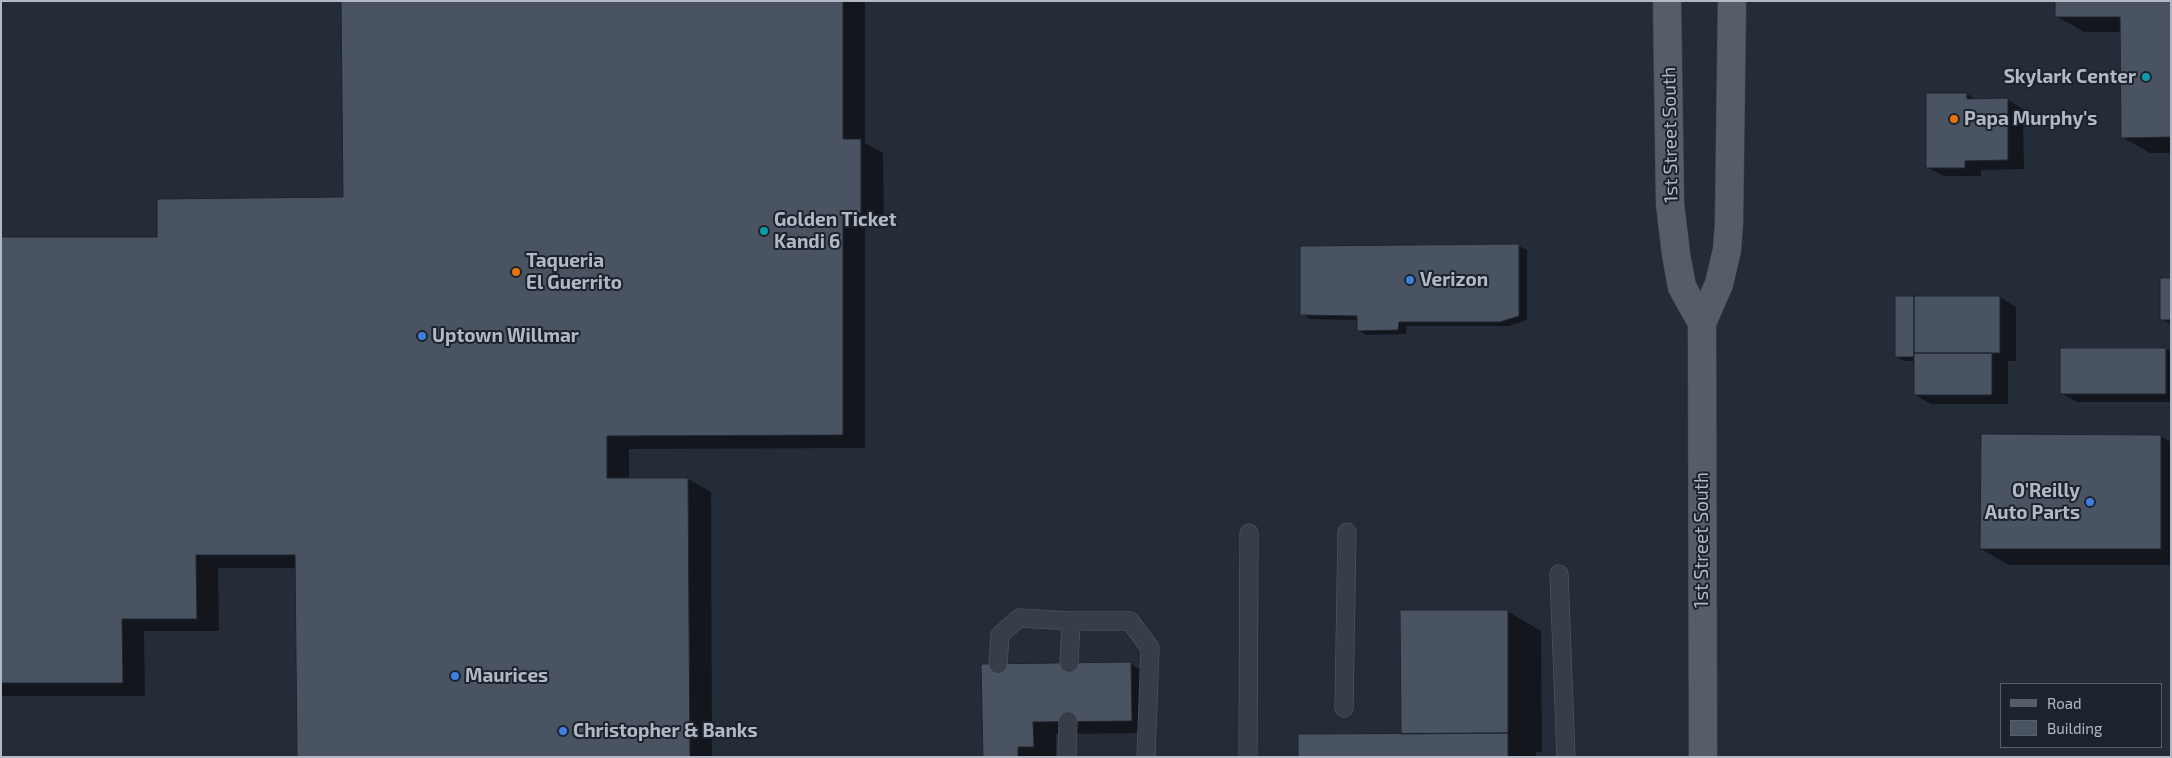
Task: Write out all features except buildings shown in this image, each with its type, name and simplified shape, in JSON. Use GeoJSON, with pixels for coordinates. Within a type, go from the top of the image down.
{"type":"FeatureCollection","features":[{"type":"Feature","properties":{"kind":"main road","name":"1st Street South"},"geometry":{"type":"LineString","coordinates":[[1667,1],[1671,213],[1682,286],[1702,323]]}},
{"type":"Feature","properties":{"kind":"main road","name":"1st Street South"},"geometry":{"type":"LineString","coordinates":[[1703,757],[1702,323],[1719,284],[1727,250],[1732,1]]}},
{"type":"Feature","properties":{"kind":"lane"},"geometry":{"type":"LineString","coordinates":[[1344,708],[1347,532]]}},
{"type":"Feature","properties":{"kind":"lane"},"geometry":{"type":"LineString","coordinates":[[1248,757],[1249,533]]}},
{"type":"Feature","properties":{"kind":"lane"},"geometry":{"type":"LineString","coordinates":[[1559,574],[1566,757]]}},
{"type":"Feature","properties":{"kind":"lane"},"geometry":{"type":"LineString","coordinates":[[998,664],[1000,635],[1018,618],[1071,621],[1130,621],[1150,648],[1146,757]]}},
{"type":"Feature","properties":{"kind":"lane"},"geometry":{"type":"LineString","coordinates":[[1070,663],[1071,621]]}},
{"type":"Feature","properties":{"kind":"lane"},"geometry":{"type":"LineString","coordinates":[[1067,757],[1068,721]]}},
{"type":"Feature","properties":{"kind":"place","name":"Skylark Center"},"geometry":{"type":"Point","coordinates":[2146,77]}},
{"type":"Feature","properties":{"kind":"place","name":"Papa Murphy's"},"geometry":{"type":"Point","coordinates":[1954,119]}},
{"type":"Feature","properties":{"kind":"place","name":"Golden Ticket Kandi 6"},"geometry":{"type":"Point","coordinates":[764,231]}},
{"type":"Feature","properties":{"kind":"place","name":"Taqueria El Guerrito"},"geometry":{"type":"Point","coordinates":[516,272]}},
{"type":"Feature","properties":{"kind":"place","name":"Verizon"},"geometry":{"type":"Point","coordinates":[1410,280]}},
{"type":"Feature","properties":{"kind":"place","name":"Uptown Willmar"},"geometry":{"type":"Point","coordinates":[422,336]}},
{"type":"Feature","properties":{"kind":"place","name":"O'Reilly Auto Parts"},"geometry":{"type":"Point","coordinates":[2090,502]}},
{"type":"Feature","properties":{"kind":"place","name":"Maurices"},"geometry":{"type":"Point","coordinates":[455,676]}},
{"type":"Feature","properties":{"kind":"place","name":"Christopher & Banks"},"geometry":{"type":"Point","coordinates":[563,731]}}]}
